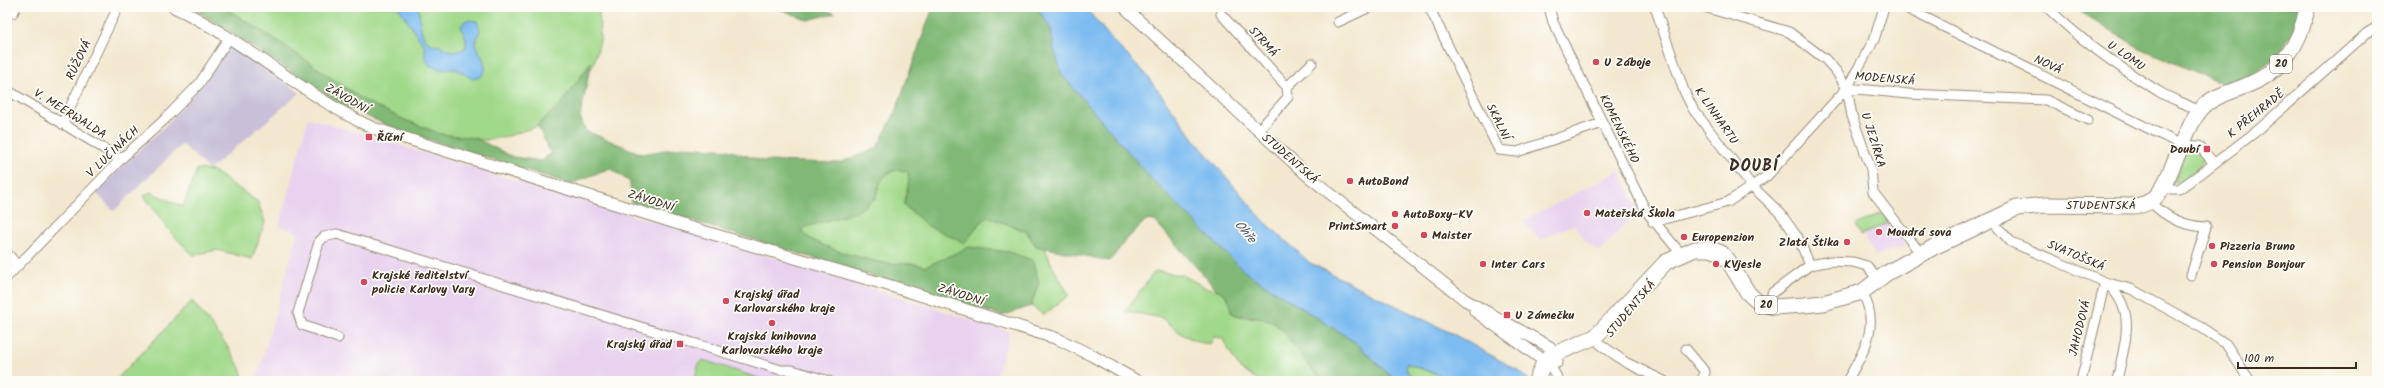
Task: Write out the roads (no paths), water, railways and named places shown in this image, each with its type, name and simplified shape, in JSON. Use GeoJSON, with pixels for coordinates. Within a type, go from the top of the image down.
{"type":"FeatureCollection","features":[{"type":"Feature","properties":{"kind":"main road","name":"STUDENTSKÁ"},"geometry":{"type":"LineString","coordinates":[[1546,364],[1588,352],[1650,278],[1666,262],[1704,248],[1721,253],[1728,260],[1748,293],[1758,302],[1773,307],[1822,303],[1862,292],[1887,273],[1921,254],[1990,219],[2025,206],[2132,206],[2151,202],[2162,189],[2199,112],[2214,99],[2262,79],[2279,66],[2299,37],[2307,7]]}},
{"type":"Feature","properties":{"kind":"main road","name":"STUDENTSKÁ"},"geometry":{"type":"LineString","coordinates":[[1546,364],[1572,348],[1597,341]]}},
{"type":"Feature","properties":{"kind":"street","name":"RŮŽOVÁ"},"geometry":{"type":"LineString","coordinates":[[62,124],[118,7]]}},
{"type":"Feature","properties":{"kind":"street","name":"ZÁVODNÍ"},"geometry":{"type":"LineString","coordinates":[[174,7],[230,38],[344,115],[372,128],[685,226],[888,285],[1058,339],[1091,355],[1137,381]]}},
{"type":"Feature","properties":{"kind":"street","name":"STUDENTSKÁ"},"geometry":{"type":"LineString","coordinates":[[1124,7],[1258,132],[1308,176],[1465,300],[1473,310],[1546,364]]}},
{"type":"Feature","properties":{"kind":"street"},"geometry":{"type":"LineString","coordinates":[[1338,22],[1370,7]]}},
{"type":"Feature","properties":{"kind":"street","name":"SKALNÍ"},"geometry":{"type":"LineString","coordinates":[[1429,7],[1499,150],[1517,152],[1602,123]]}},
{"type":"Feature","properties":{"kind":"street","name":"KOMENSKÉHO"},"geometry":{"type":"LineString","coordinates":[[1549,7],[1553,22],[1602,123],[1653,222],[1679,256]]}},
{"type":"Feature","properties":{"kind":"street","name":"K LINHARTU"},"geometry":{"type":"LineString","coordinates":[[1655,7],[1684,91],[1693,109],[1752,186],[1780,213],[1798,238],[1810,265]]}},
{"type":"Feature","properties":{"kind":"street"},"geometry":{"type":"LineString","coordinates":[[1704,7],[1789,32],[1825,59],[1847,88],[1874,40],[1884,7]]}},
{"type":"Feature","properties":{"kind":"street","name":"NOVÁ"},"geometry":{"type":"LineString","coordinates":[[1904,7],[2182,145],[2199,146],[2213,162]]}},
{"type":"Feature","properties":{"kind":"street","name":"U LOMU"},"geometry":{"type":"LineString","coordinates":[[2048,7],[2071,31],[2122,69],[2160,93],[2190,105],[2199,112]]}},
{"type":"Feature","properties":{"kind":"street","name":"STRMÁ"},"geometry":{"type":"LineString","coordinates":[[1221,14],[1287,87]]}},
{"type":"Feature","properties":{"kind":"street","name":"K PŘEHRADĚ"},"geometry":{"type":"LineString","coordinates":[[2162,189],[2179,189],[2213,162],[2258,130],[2367,33],[2377,27]]}},
{"type":"Feature","properties":{"kind":"street","name":"V LUČINÁCH"},"geometry":{"type":"LineString","coordinates":[[7,276],[121,160],[163,121],[199,84],[230,38]]}},
{"type":"Feature","properties":{"kind":"street"},"geometry":{"type":"LineString","coordinates":[[1258,132],[1288,97],[1287,87],[1312,63]]}},
{"type":"Feature","properties":{"kind":"street","name":"MODENSKÁ"},"geometry":{"type":"LineString","coordinates":[[1653,222],[1728,202],[1752,186],[1766,176],[1847,88],[1909,94],[2046,100],[2088,120]]}},
{"type":"Feature","properties":{"kind":"street","name":"U JEZÍRKA"},"geometry":{"type":"LineString","coordinates":[[1847,88],[1852,116],[1871,169],[1873,192],[1921,254]]}},
{"type":"Feature","properties":{"kind":"street","name":"V. MEERWALDA"},"geometry":{"type":"LineString","coordinates":[[7,90],[121,160]]}},
{"type":"Feature","properties":{"kind":"street"},"geometry":{"type":"LineString","coordinates":[[2151,202],[2161,213],[2170,218],[2195,226],[2206,227],[2191,275]]}},
{"type":"Feature","properties":{"kind":"street","name":"SVATOŠSKÁ"},"geometry":{"type":"LineString","coordinates":[[1990,219],[2012,242],[2105,282],[2114,290],[2120,298],[2128,318],[2116,381]]}},
{"type":"Feature","properties":{"kind":"street"},"geometry":{"type":"LineString","coordinates":[[338,338],[302,325],[298,316],[319,242],[324,237],[331,234],[337,234],[408,255],[781,370],[792,370],[829,381]]}},
{"type":"Feature","properties":{"kind":"street"},"geometry":{"type":"LineString","coordinates":[[7,253],[18,266]]}},
{"type":"Feature","properties":{"kind":"street"},"geometry":{"type":"LineString","coordinates":[[1772,293],[1810,265],[1831,261],[1853,262],[1867,266],[1878,280]]}},
{"type":"Feature","properties":{"kind":"street"},"geometry":{"type":"LineString","coordinates":[[2105,282],[2131,289],[2177,310],[2226,344],[2250,381]]}},
{"type":"Feature","properties":{"kind":"street","name":"JAHODOVÁ"},"geometry":{"type":"LineString","coordinates":[[2081,381],[2105,282]]}},
{"type":"Feature","properties":{"kind":"street"},"geometry":{"type":"LineString","coordinates":[[1847,381],[1867,346],[1871,323],[1870,307],[1862,292]]}},
{"type":"Feature","properties":{"kind":"street"},"geometry":{"type":"LineString","coordinates":[[1597,341],[1625,362],[1664,381]]}},
{"type":"Feature","properties":{"kind":"street"},"geometry":{"type":"LineString","coordinates":[[1686,349],[1705,372],[1702,381]]}},
{"type":"Feature","properties":{"kind":"street"},"geometry":{"type":"LineString","coordinates":[[1546,364],[1559,381]]}},
{"type":"Feature","properties":{"kind":"water"},"geometry":{"type":"Polygon","coordinates":[[[398,7],[418,7],[422,33],[427,41],[432,45],[441,46],[451,51],[457,51],[466,47],[466,39],[461,26],[466,20],[477,21],[480,30],[475,44],[483,58],[485,69],[484,73],[480,77],[473,79],[456,69],[439,69],[429,65],[425,57],[425,47],[398,7]]]}},
{"type":"Feature","properties":{"kind":"water","name":"Ohře"},"geometry":{"type":"Polygon","coordinates":[[[1037,7],[1085,7],[1113,41],[1144,72],[1198,144],[1263,220],[1310,263],[1453,334],[1519,371],[1530,381],[1456,381],[1406,363],[1407,372],[1420,381],[1396,381],[1355,342],[1245,272],[1151,178],[1062,75],[1054,49],[1051,29],[1037,7]]]}},
{"type":"Feature","properties":{"kind":"place","name":"U Záboje"},"geometry":{"type":"Point","coordinates":[1596,62]}},
{"type":"Feature","properties":{"kind":"place","name":"Říční"},"geometry":{"type":"Point","coordinates":[369,137]}},
{"type":"Feature","properties":{"kind":"place","name":"Doubí"},"geometry":{"type":"Point","coordinates":[2207,149]}},
{"type":"Feature","properties":{"kind":"place","name":"AutoBond"},"geometry":{"type":"Point","coordinates":[1350,181]}},
{"type":"Feature","properties":{"kind":"place","name":"Mateřská Škola"},"geometry":{"type":"Point","coordinates":[1587,213]}},
{"type":"Feature","properties":{"kind":"place","name":"AutoBoxy-KV"},"geometry":{"type":"Point","coordinates":[1395,214]}},
{"type":"Feature","properties":{"kind":"place","name":"PrintSmart"},"geometry":{"type":"Point","coordinates":[1395,226]}},
{"type":"Feature","properties":{"kind":"place","name":"Moudrá sova"},"geometry":{"type":"Point","coordinates":[1879,232]}},
{"type":"Feature","properties":{"kind":"place","name":"Maister"},"geometry":{"type":"Point","coordinates":[1424,235]}},
{"type":"Feature","properties":{"kind":"place","name":"Europenzion"},"geometry":{"type":"Point","coordinates":[1684,237]}},
{"type":"Feature","properties":{"kind":"place","name":"Zlatá Štika"},"geometry":{"type":"Point","coordinates":[1847,242]}},
{"type":"Feature","properties":{"kind":"place","name":"Pizzeria Bruno"},"geometry":{"type":"Point","coordinates":[2212,246]}},
{"type":"Feature","properties":{"kind":"place","name":"Inter Cars"},"geometry":{"type":"Point","coordinates":[1483,264]}},
{"type":"Feature","properties":{"kind":"place","name":"KVjesle"},"geometry":{"type":"Point","coordinates":[1716,264]}},
{"type":"Feature","properties":{"kind":"place","name":"Pension Bonjour"},"geometry":{"type":"Point","coordinates":[2214,264]}},
{"type":"Feature","properties":{"kind":"place","name":"Krajské ředitelství policie Karlovy Vary"},"geometry":{"type":"Point","coordinates":[364,282]}},
{"type":"Feature","properties":{"kind":"place","name":"Krajský úřad Karlovarského kraje"},"geometry":{"type":"Point","coordinates":[726,301]}},
{"type":"Feature","properties":{"kind":"place","name":"U Zámečku"},"geometry":{"type":"Point","coordinates":[1507,315]}},
{"type":"Feature","properties":{"kind":"place","name":"Krajská knihovna Karlovarského kraje"},"geometry":{"type":"Point","coordinates":[772,323]}},
{"type":"Feature","properties":{"kind":"place","name":"Krajský úřad"},"geometry":{"type":"Point","coordinates":[680,344]}},
{"type":"Feature","properties":{"kind":"district","name":"DOUBÍ"},"geometry":{"type":"Point","coordinates":[1754,166]}}]}
